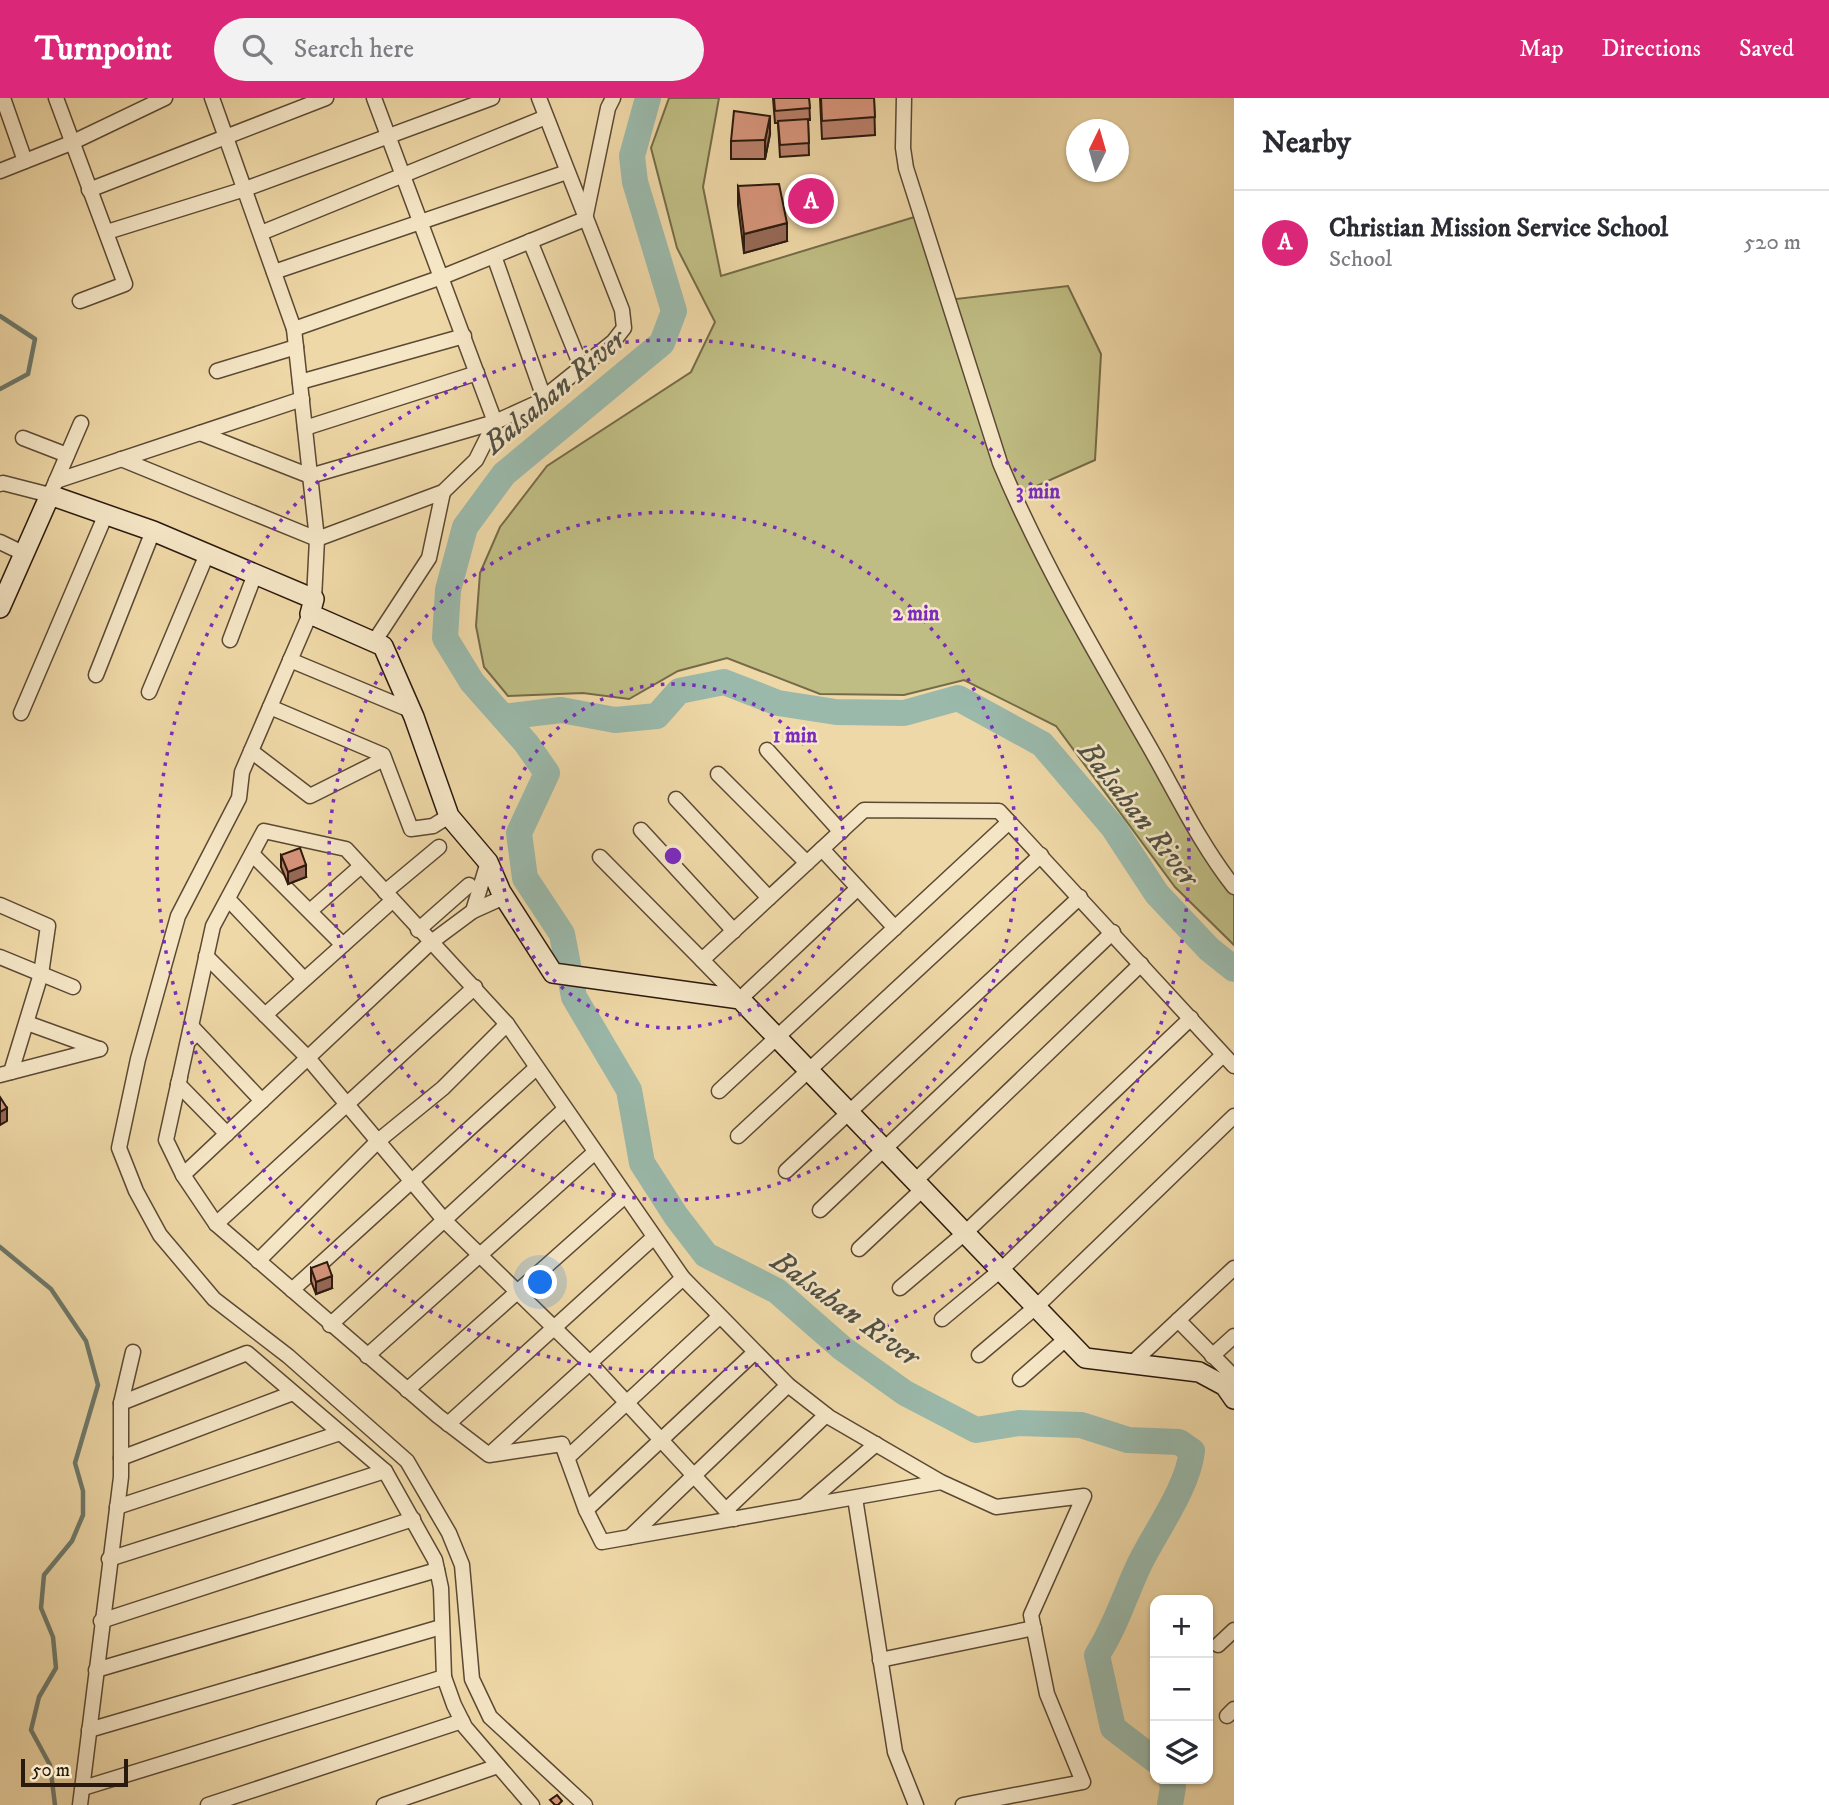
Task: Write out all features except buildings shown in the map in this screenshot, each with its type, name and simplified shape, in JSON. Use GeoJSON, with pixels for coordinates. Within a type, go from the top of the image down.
{"type":"FeatureCollection","features":[{"type":"Feature","properties":{"kind":"street"},"geometry":{"type":"LineString","coordinates":[[3,98],[25,161]]}},
{"type":"Feature","properties":{"kind":"street"},"geometry":{"type":"LineString","coordinates":[[56,98],[125,284],[80,301]]}},
{"type":"Feature","properties":{"kind":"street"},"geometry":{"type":"LineString","coordinates":[[0,170],[71,143],[164,98]]}},
{"type":"Feature","properties":{"kind":"street"},"geometry":{"type":"LineString","coordinates":[[212,98],[294,329],[317,539],[312,607],[239,782],[239,797],[178,916],[138,1059],[119,1148],[136,1191],[160,1235],[214,1299],[288,1356],[407,1461],[449,1533],[462,1565],[472,1679],[484,1708],[490,1717],[585,1805]]}},
{"type":"Feature","properties":{"kind":"street"},"geometry":{"type":"LineString","coordinates":[[89,190],[326,98]]}},
{"type":"Feature","properties":{"kind":"street"},"geometry":{"type":"LineString","coordinates":[[121,459],[317,539],[443,492],[476,460],[495,422],[374,98]]}},
{"type":"Feature","properties":{"kind":"street"},"geometry":{"type":"LineString","coordinates":[[107,232],[245,189],[387,134],[492,98]]}},
{"type":"Feature","properties":{"kind":"street"},"geometry":{"type":"LineString","coordinates":[[200,433],[310,476],[495,422],[544,398],[613,342],[624,328],[622,310],[538,98]]}},
{"type":"Feature","properties":{"kind":"street"},"geometry":{"type":"LineString","coordinates":[[904,98],[903,148],[906,168],[1005,474],[1101,663],[1208,848],[1234,887]]}},
{"type":"Feature","properties":{"kind":"street"},"geometry":{"type":"LineString","coordinates":[[585,219],[608,101]]}},
{"type":"Feature","properties":{"kind":"street"},"geometry":{"type":"LineString","coordinates":[[261,233],[402,173],[546,117]]}},
{"type":"Feature","properties":{"kind":"street"},"geometry":{"type":"LineString","coordinates":[[274,272],[567,172]]}},
{"type":"Feature","properties":{"kind":"street"},"geometry":{"type":"LineString","coordinates":[[294,329],[442,277],[585,219]]}},
{"type":"Feature","properties":{"kind":"street"},"geometry":{"type":"LineString","coordinates":[[530,241],[581,366]]}},
{"type":"Feature","properties":{"kind":"street"},"geometry":{"type":"LineString","coordinates":[[494,256],[544,398]]}},
{"type":"Feature","properties":{"kind":"street"},"geometry":{"type":"LineString","coordinates":[[300,382],[464,336]]}},
{"type":"Feature","properties":{"kind":"street"},"geometry":{"type":"LineString","coordinates":[[217,371],[296,346]]}},
{"type":"Feature","properties":{"kind":"street"},"geometry":{"type":"LineString","coordinates":[[305,428],[477,373]]}},
{"type":"Feature","properties":{"kind":"street"},"geometry":{"type":"LineString","coordinates":[[53,488],[121,459],[302,399]]}},
{"type":"Feature","properties":{"kind":"street"},"geometry":{"type":"LineString","coordinates":[[2,599],[25,554],[80,423]]}},
{"type":"Feature","properties":{"kind":"street"},"geometry":{"type":"LineString","coordinates":[[23,438],[67,455]]}},
{"type":"Feature","properties":{"kind":"street"},"geometry":{"type":"LineString","coordinates":[[0,485],[3,482],[53,488],[106,514],[255,574],[383,646],[411,710],[449,816],[488,862],[504,897],[553,973],[740,999]]}},
{"type":"Feature","properties":{"kind":"street"},"geometry":{"type":"LineString","coordinates":[[374,642],[429,558],[443,492]]}},
{"type":"Feature","properties":{"kind":"street"},"geometry":{"type":"LineString","coordinates":[[21,713],[106,514]]}},
{"type":"Feature","properties":{"kind":"street"},"geometry":{"type":"LineString","coordinates":[[96,675],[153,531]]}},
{"type":"Feature","properties":{"kind":"street"},"geometry":{"type":"LineString","coordinates":[[0,542],[25,554]]}},
{"type":"Feature","properties":{"kind":"street"},"geometry":{"type":"LineString","coordinates":[[149,692],[207,554]]}},
{"type":"Feature","properties":{"kind":"street"},"geometry":{"type":"LineString","coordinates":[[230,640],[255,574]]}},
{"type":"Feature","properties":{"kind":"street"},"geometry":{"type":"LineString","coordinates":[[290,660],[411,710]]}},
{"type":"Feature","properties":{"kind":"street"},"geometry":{"type":"LineString","coordinates":[[270,707],[383,755],[411,829],[433,826],[449,816]]}},
{"type":"Feature","properties":{"kind":"street"},"geometry":{"type":"LineString","coordinates":[[767,750],[841,832]]}},
{"type":"Feature","properties":{"kind":"street"},"geometry":{"type":"LineString","coordinates":[[251,751],[310,796],[384,759]]}},
{"type":"Feature","properties":{"kind":"street"},"geometry":{"type":"LineString","coordinates":[[719,774],[807,863]]}},
{"type":"Feature","properties":{"kind":"street"},"geometry":{"type":"LineString","coordinates":[[676,799],[769,898]]}},
{"type":"Feature","properties":{"kind":"street"},"geometry":{"type":"LineString","coordinates":[[702,960],[864,810],[999,811],[1234,1066]]}},
{"type":"Feature","properties":{"kind":"street"},"geometry":{"type":"LineString","coordinates":[[719,1091],[1009,822]]}},
{"type":"Feature","properties":{"kind":"street"},"geometry":{"type":"LineString","coordinates":[[641,830],[734,931]]}},
{"type":"Feature","properties":{"kind":"street"},"geometry":{"type":"LineString","coordinates":[[942,1482],[803,1507],[730,1515],[602,1542],[586,1510],[562,1444],[489,1455],[330,1325],[216,1224],[183,1175],[166,1140],[213,926],[264,831],[346,849],[507,1024],[682,1278],[788,1385],[826,1415],[942,1482],[996,1507],[1084,1496],[1031,1615],[1047,1694],[1083,1782],[963,1805]]}},
{"type":"Feature","properties":{"kind":"street"},"geometry":{"type":"LineString","coordinates":[[265,1015],[303,978],[343,946],[439,847]]}},
{"type":"Feature","properties":{"kind":"street"},"geometry":{"type":"LineString","coordinates":[[822,849],[895,928]]}},
{"type":"Feature","properties":{"kind":"street"},"geometry":{"type":"LineString","coordinates":[[252,854],[343,946]]}},
{"type":"Feature","properties":{"kind":"street"},"geometry":{"type":"LineString","coordinates":[[738,1136],[1041,855]]}},
{"type":"Feature","properties":{"kind":"street"},"geometry":{"type":"LineString","coordinates":[[600,857],[886,1148],[1085,1357],[1199,1372],[1225,1386],[1234,1399]]}},
{"type":"Feature","properties":{"kind":"street"},"geometry":{"type":"LineString","coordinates":[[473,911],[488,862]]}},
{"type":"Feature","properties":{"kind":"street"},"geometry":{"type":"LineString","coordinates":[[310,911],[361,866]]}},
{"type":"Feature","properties":{"kind":"street"},"geometry":{"type":"LineString","coordinates":[[418,930],[469,885]]}},
{"type":"Feature","properties":{"kind":"street"},"geometry":{"type":"LineString","coordinates":[[740,999],[858,888]]}},
{"type":"Feature","properties":{"kind":"street"},"geometry":{"type":"LineString","coordinates":[[183,1175],[430,943],[473,911],[504,897]]}},
{"type":"Feature","properties":{"kind":"street"},"geometry":{"type":"LineString","coordinates":[[786,1171],[1080,897]]}},
{"type":"Feature","properties":{"kind":"street"},"geometry":{"type":"LineString","coordinates":[[228,899],[303,978]]}},
{"type":"Feature","properties":{"kind":"street"},"geometry":{"type":"LineString","coordinates":[[0,905],[48,926],[41,974],[27,1023],[5,1073]]}},
{"type":"Feature","properties":{"kind":"street"},"geometry":{"type":"LineString","coordinates":[[820,1210],[1113,932]]}},
{"type":"Feature","properties":{"kind":"street"},"geometry":{"type":"LineString","coordinates":[[0,957],[72,986]]}},
{"type":"Feature","properties":{"kind":"street"},"geometry":{"type":"LineString","coordinates":[[206,957],[308,1058],[445,1221],[628,1402],[730,1515]]}},
{"type":"Feature","properties":{"kind":"street"},"geometry":{"type":"LineString","coordinates":[[859,1249],[920,1184],[1141,964]]}},
{"type":"Feature","properties":{"kind":"street"},"geometry":{"type":"LineString","coordinates":[[216,1224],[475,987]]}},
{"type":"Feature","properties":{"kind":"street"},"geometry":{"type":"LineString","coordinates":[[900,1288],[966,1232],[1191,1018]]}},
{"type":"Feature","properties":{"kind":"street"},"geometry":{"type":"LineString","coordinates":[[5,1073],[100,1049],[27,1023]]}},
{"type":"Feature","properties":{"kind":"street"},"geometry":{"type":"LineString","coordinates":[[258,1261],[378,1141],[443,1088],[507,1024]]}},
{"type":"Feature","properties":{"kind":"street"},"geometry":{"type":"LineString","coordinates":[[178,1084],[194,1029],[262,1101]]}},
{"type":"Feature","properties":{"kind":"street"},"geometry":{"type":"LineString","coordinates":[[942,1319],[1002,1269],[1223,1055]]}},
{"type":"Feature","properties":{"kind":"street"},"geometry":{"type":"LineString","coordinates":[[292,1290],[536,1068]]}},
{"type":"Feature","properties":{"kind":"street"},"geometry":{"type":"LineString","coordinates":[[178,1084],[227,1134]]}},
{"type":"Feature","properties":{"kind":"street"},"geometry":{"type":"LineString","coordinates":[[330,1325],[565,1109]]}},
{"type":"Feature","properties":{"kind":"street"},"geometry":{"type":"LineString","coordinates":[[979,1355],[1037,1306],[1234,1116]]}},
{"type":"Feature","properties":{"kind":"street"},"geometry":{"type":"LineString","coordinates":[[368,1356],[595,1152]]}},
{"type":"Feature","properties":{"kind":"street"},"geometry":{"type":"LineString","coordinates":[[407,1390],[625,1196]]}},
{"type":"Feature","properties":{"kind":"street"},"geometry":{"type":"LineString","coordinates":[[448,1424],[556,1329],[654,1237]]}},
{"type":"Feature","properties":{"kind":"street"},"geometry":{"type":"LineString","coordinates":[[1130,1365],[1234,1268]]}},
{"type":"Feature","properties":{"kind":"street"},"geometry":{"type":"LineString","coordinates":[[489,1455],[682,1278]]}},
{"type":"Feature","properties":{"kind":"street"},"geometry":{"type":"LineString","coordinates":[[567,1458],[719,1317]]}},
{"type":"Feature","properties":{"kind":"street"},"geometry":{"type":"LineString","coordinates":[[1178,1320],[1234,1377]]}},
{"type":"Feature","properties":{"kind":"street"},"geometry":{"type":"LineString","coordinates":[[1213,1356],[1234,1336]]}},
{"type":"Feature","properties":{"kind":"street"},"geometry":{"type":"LineString","coordinates":[[1020,1379],[1067,1338]]}},
{"type":"Feature","properties":{"kind":"street"},"geometry":{"type":"LineString","coordinates":[[80,1805],[117,1507],[121,1458],[121,1403],[133,1352]]}},
{"type":"Feature","properties":{"kind":"street"},"geometry":{"type":"LineString","coordinates":[[121,1403],[247,1353],[385,1471],[413,1519],[437,1570],[441,1588],[444,1677],[462,1721],[532,1805]]}},
{"type":"Feature","properties":{"kind":"street"},"geometry":{"type":"LineString","coordinates":[[586,1510],[754,1353]]}},
{"type":"Feature","properties":{"kind":"street"},"geometry":{"type":"LineString","coordinates":[[629,1538],[788,1385]]}},
{"type":"Feature","properties":{"kind":"street"},"geometry":{"type":"LineString","coordinates":[[121,1458],[293,1393]]}},
{"type":"Feature","properties":{"kind":"street"},"geometry":{"type":"LineString","coordinates":[[730,1515],[826,1415]]}},
{"type":"Feature","properties":{"kind":"street"},"geometry":{"type":"LineString","coordinates":[[117,1507],[340,1433]]}},
{"type":"Feature","properties":{"kind":"street"},"geometry":{"type":"LineString","coordinates":[[803,1507],[876,1444]]}},
{"type":"Feature","properties":{"kind":"street"},"geometry":{"type":"LineString","coordinates":[[110,1559],[385,1471]]}},
{"type":"Feature","properties":{"kind":"street"},"geometry":{"type":"LineString","coordinates":[[855,1497],[895,1752],[916,1805]]}},
{"type":"Feature","properties":{"kind":"street"},"geometry":{"type":"LineString","coordinates":[[101,1621],[413,1519]]}},
{"type":"Feature","properties":{"kind":"street"},"geometry":{"type":"LineString","coordinates":[[96,1670],[437,1570]]}},
{"type":"Feature","properties":{"kind":"street"},"geometry":{"type":"LineString","coordinates":[[89,1730],[441,1627]]}},
{"type":"Feature","properties":{"kind":"street"},"geometry":{"type":"LineString","coordinates":[[880,1660],[1034,1628]]}},
{"type":"Feature","properties":{"kind":"street"},"geometry":{"type":"LineString","coordinates":[[1218,1645],[1234,1630]]}},
{"type":"Feature","properties":{"kind":"street"},"geometry":{"type":"LineString","coordinates":[[83,1788],[444,1677]]}},
{"type":"Feature","properties":{"kind":"street"},"geometry":{"type":"LineString","coordinates":[[208,1805],[462,1721]]}},
{"type":"Feature","properties":{"kind":"street"},"geometry":{"type":"LineString","coordinates":[[384,1805],[498,1766]]}},
{"type":"Feature","properties":{"kind":"shaded area"},"geometry":{"type":"Polygon","coordinates":[[[669,98],[719,98],[703,187],[721,276],[921,215],[948,300],[1068,286],[1101,354],[1095,460],[1014,496],[1234,886],[1234,945],[1175,887],[1056,726],[964,680],[904,695],[820,694],[727,658],[678,671],[629,699],[583,693],[508,696],[484,667],[476,626],[480,573],[500,527],[547,466],[691,372],[715,322],[677,248],[651,148],[669,98]]]}},
{"type":"Feature","properties":{"kind":"waterway","name":"Balsahan River"},"geometry":{"type":"LineString","coordinates":[[648,98],[632,156],[635,182],[674,311],[662,343],[504,474],[465,527],[448,590],[445,638],[472,682],[526,743],[547,773],[519,833],[525,878],[562,934],[574,997],[629,1090],[642,1163],[676,1216],[706,1255],[777,1291],[842,1348],[905,1393],[976,1430],[1019,1423],[1081,1425],[1128,1440],[1179,1442],[1192,1451],[1185,1479],[1140,1563],[1097,1655],[1113,1728],[1150,1756]]}},
{"type":"Feature","properties":{"kind":"waterway"},"geometry":{"type":"LineString","coordinates":[[0,316],[35,339],[28,374],[0,389]]}},
{"type":"Feature","properties":{"kind":"waterway","name":"Balsahan River"},"geometry":{"type":"LineString","coordinates":[[503,717],[561,710],[615,720],[657,716],[679,691],[724,682],[778,703],[836,712],[904,713],[958,698],[1042,744],[1113,827],[1157,894],[1209,949],[1234,969]]}},
{"type":"Feature","properties":{"kind":"waterway"},"geometry":{"type":"LineString","coordinates":[[0,1247],[51,1289],[86,1341],[98,1385],[75,1463],[83,1491],[83,1515],[72,1541],[44,1575],[41,1608],[53,1637],[56,1668],[39,1697],[31,1730],[50,1765],[55,1805]]}},
{"type":"Feature","properties":{"kind":"waterway","name":"Balsahan River"},"geometry":{"type":"LineString","coordinates":[[1170,1805],[1172,1784]]}},
{"type":"Feature","properties":{"kind":"place","name":"Christian Mission Service School"},"geometry":{"type":"Point","coordinates":[811,201]}}]}
